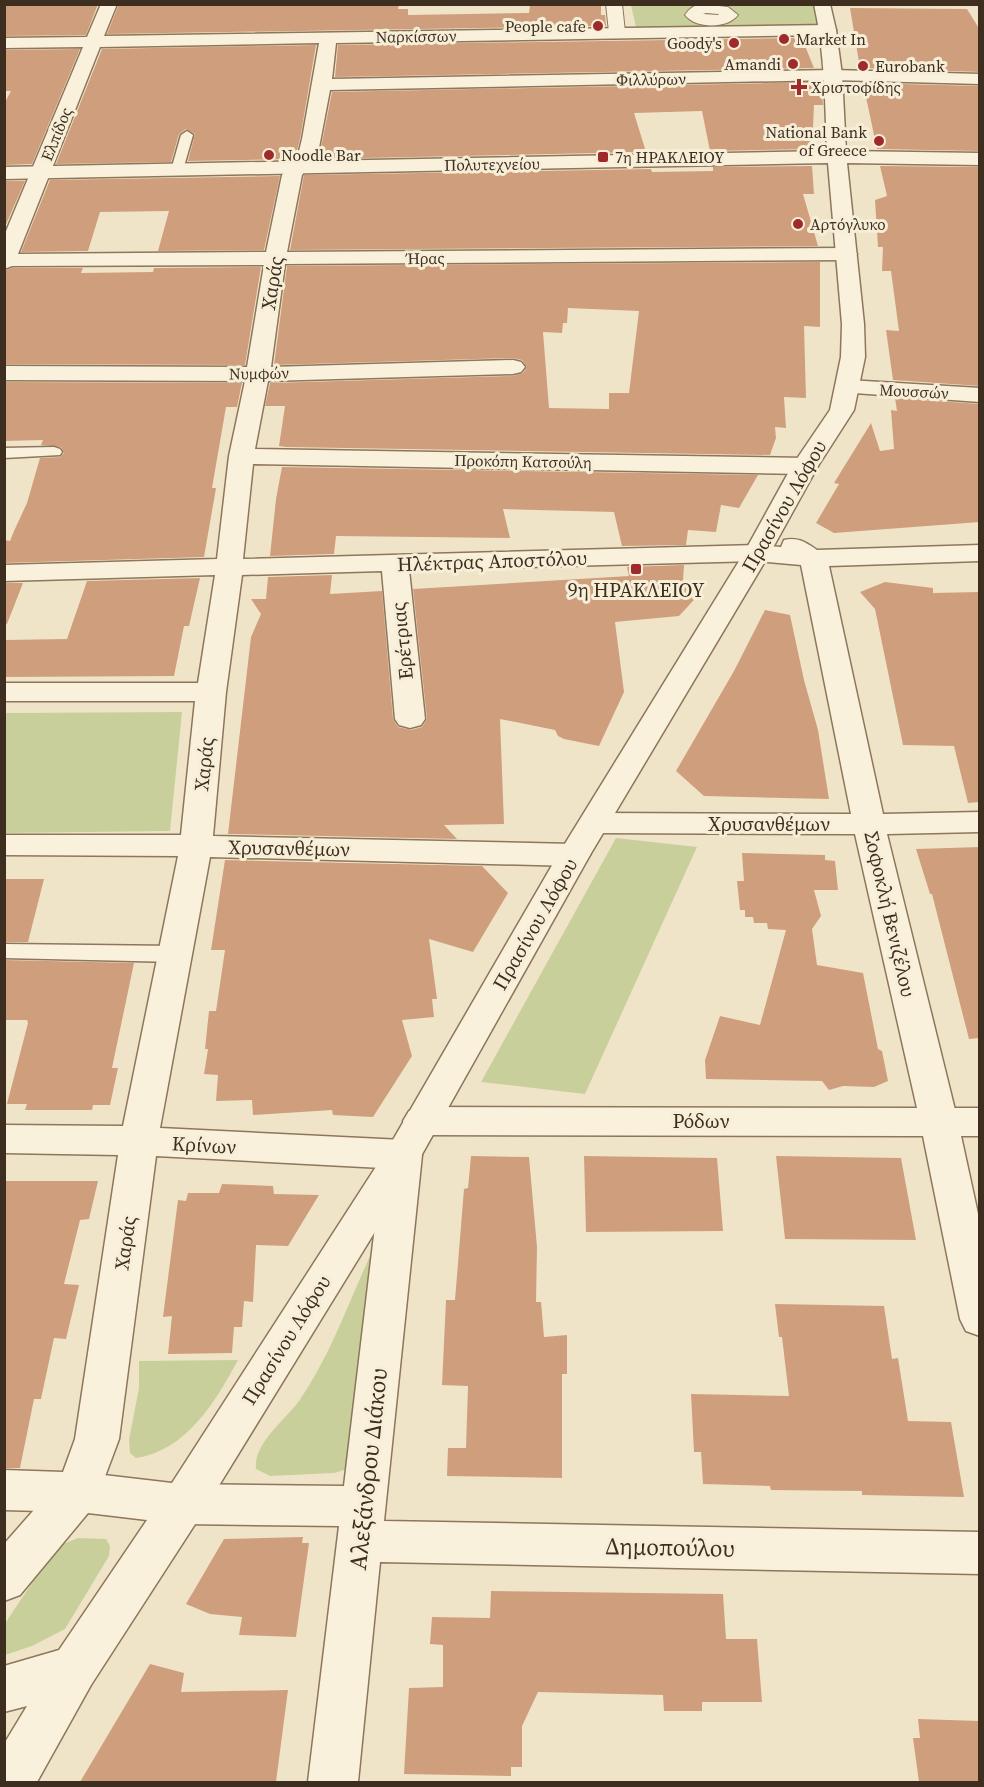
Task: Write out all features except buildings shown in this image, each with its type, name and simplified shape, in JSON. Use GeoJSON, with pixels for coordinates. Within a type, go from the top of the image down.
{"type":"FeatureCollection","features":[{"type":"Feature","properties":{"kind":"street","name":"Ελπίδος"},"geometry":{"type":"LineString","coordinates":[[5,261],[109,4]]}},
{"type":"Feature","properties":{"kind":"street"},"geometry":{"type":"LineString","coordinates":[[614,4],[618,32]]}},
{"type":"Feature","properties":{"kind":"street","name":"Πρασίνου Λόφου"},"geometry":{"type":"LineString","coordinates":[[10,1782],[74,1670],[183,1504],[412,1138],[574,855],[763,542],[805,466],[842,410],[853,357],[853,324],[837,157],[833,75],[828,30],[822,4]]}},
{"type":"Feature","properties":{"kind":"street","name":"Ναρκίσσων"},"geometry":{"type":"LineString","coordinates":[[4,43],[618,32],[713,16],[828,30]]}},
{"type":"Feature","properties":{"kind":"street","name":"Χαράς"},"geometry":{"type":"LineString","coordinates":[[78,1492],[97,1439],[139,1141],[196,846],[211,692],[241,456],[258,374],[275,260],[294,168],[307,156],[322,85],[328,38]]}},
{"type":"Feature","properties":{"kind":"street","name":"Φιλλύρων"},"geometry":{"type":"LineString","coordinates":[[322,85],[833,75],[980,79]]}},
{"type":"Feature","properties":{"kind":"street","name":"Πολυτεχνείου"},"geometry":{"type":"LineString","coordinates":[[4,173],[837,157],[980,159]]}},
{"type":"Feature","properties":{"kind":"street","name":"Ήρας"},"geometry":{"type":"LineString","coordinates":[[5,261],[846,254]]}},
{"type":"Feature","properties":{"kind":"street","name":"Νυμφών"},"geometry":{"type":"LineString","coordinates":[[4,373],[258,374],[513,367]]}},
{"type":"Feature","properties":{"kind":"street","name":"Μουσσών"},"geometry":{"type":"LineString","coordinates":[[848,387],[980,394]]}},
{"type":"Feature","properties":{"kind":"street","name":"Προκόπη Κατσούλη"},"geometry":{"type":"LineString","coordinates":[[241,456],[805,466]]}},
{"type":"Feature","properties":{"kind":"street","name":"Ηλέκτρας Αποστόλου"},"geometry":{"type":"LineString","coordinates":[[4,573],[395,564],[763,542],[811,558],[980,554]]}},
{"type":"Feature","properties":{"kind":"street","name":"Σοφοκλή Βενιζέλου"},"geometry":{"type":"LineString","coordinates":[[811,558],[817,569],[869,824],[939,1122],[980,1320]]}},
{"type":"Feature","properties":{"kind":"street","name":"Ερέτριας"},"geometry":{"type":"LineString","coordinates":[[395,564],[410,719]]}},
{"type":"Feature","properties":{"kind":"street"},"geometry":{"type":"LineString","coordinates":[[4,692],[211,692]]}},
{"type":"Feature","properties":{"kind":"street","name":"Χρυσανθέμων"},"geometry":{"type":"LineString","coordinates":[[595,823],[980,822]]}},
{"type":"Feature","properties":{"kind":"street","name":"Χρυσανθέμων"},"geometry":{"type":"LineString","coordinates":[[4,845],[196,846],[574,855]]}},
{"type":"Feature","properties":{"kind":"street","name":"Ρόδων"},"geometry":{"type":"LineString","coordinates":[[412,1138],[980,1122]]}},
{"type":"Feature","properties":{"kind":"street","name":"Κρίνων"},"geometry":{"type":"LineString","coordinates":[[4,1139],[139,1141],[412,1138]]}},
{"type":"Feature","properties":{"kind":"street","name":"Αλεξάνδρου Διάκου"},"geometry":{"type":"LineString","coordinates":[[333,1782],[362,1524],[412,1138]]}},
{"type":"Feature","properties":{"kind":"street","name":"Δημοπούλου"},"geometry":{"type":"LineString","coordinates":[[4,1490],[78,1492],[362,1524],[980,1553]]}},
{"type":"Feature","properties":{"kind":"street"},"geometry":{"type":"LineString","coordinates":[[4,1580],[78,1492]]}},
{"type":"Feature","properties":{"kind":"street"},"geometry":{"type":"LineString","coordinates":[[4,1689],[74,1670]]}},
{"type":"Feature","properties":{"kind":"lane"},"geometry":{"type":"LineString","coordinates":[[177,170],[187,135]]}},
{"type":"Feature","properties":{"kind":"lane"},"geometry":{"type":"LineString","coordinates":[[4,453],[54,452]]}},
{"type":"Feature","properties":{"kind":"lane"},"geometry":{"type":"LineString","coordinates":[[4,951],[176,954]]}},
{"type":"Feature","properties":{"kind":"green space"},"geometry":{"type":"Polygon","coordinates":[[[631,5],[816,5],[819,26],[636,27],[631,5]]]}},
{"type":"Feature","properties":{"kind":"green space"},"geometry":{"type":"Polygon","coordinates":[[[182,712],[170,831],[5,833],[5,713],[182,712]]]}},
{"type":"Feature","properties":{"kind":"green space"},"geometry":{"type":"Polygon","coordinates":[[[616,838],[697,847],[585,1094],[481,1082],[616,838]]]}},
{"type":"Feature","properties":{"kind":"green space"},"geometry":{"type":"Polygon","coordinates":[[[376,1251],[350,1460],[344,1470],[334,1473],[270,1476],[256,1469],[259,1450],[299,1401],[320,1367],[370,1256],[376,1251]]]}},
{"type":"Feature","properties":{"kind":"green space"},"geometry":{"type":"Polygon","coordinates":[[[238,1360],[220,1392],[198,1422],[184,1435],[170,1446],[154,1453],[136,1458],[130,1453],[129,1440],[139,1388],[139,1361],[238,1360]]]}},
{"type":"Feature","properties":{"kind":"green space"},"geometry":{"type":"Polygon","coordinates":[[[78,1538],[106,1539],[110,1546],[109,1556],[65,1629],[32,1646],[5,1655],[4,1625],[52,1553],[61,1545],[78,1538]]]}},
{"type":"Feature","properties":{"kind":"place","name":"People cafe"},"geometry":{"type":"Point","coordinates":[598,26]}},
{"type":"Feature","properties":{"kind":"place","name":"Market In"},"geometry":{"type":"Point","coordinates":[784,39]}},
{"type":"Feature","properties":{"kind":"place","name":"Goody's"},"geometry":{"type":"Point","coordinates":[734,43]}},
{"type":"Feature","properties":{"kind":"place","name":"Amandi"},"geometry":{"type":"Point","coordinates":[793,64]}},
{"type":"Feature","properties":{"kind":"place","name":"Eurobank"},"geometry":{"type":"Point","coordinates":[863,66]}},
{"type":"Feature","properties":{"kind":"place","name":"Χριστοφίδης"},"geometry":{"type":"Point","coordinates":[799,87]}},
{"type":"Feature","properties":{"kind":"place","name":"National Bank of Greece"},"geometry":{"type":"Point","coordinates":[879,141]}},
{"type":"Feature","properties":{"kind":"place","name":"Noodle Bar"},"geometry":{"type":"Point","coordinates":[269,155]}},
{"type":"Feature","properties":{"kind":"place","name":"7η ΗΡΑΚΛΕΙΟΥ"},"geometry":{"type":"Point","coordinates":[603,157]}},
{"type":"Feature","properties":{"kind":"place","name":"Αρτόγλυκο"},"geometry":{"type":"Point","coordinates":[798,224]}},
{"type":"Feature","properties":{"kind":"place","name":"9η ΗΡΑΚΛΕΙΟΥ"},"geometry":{"type":"Point","coordinates":[636,569]}}]}
